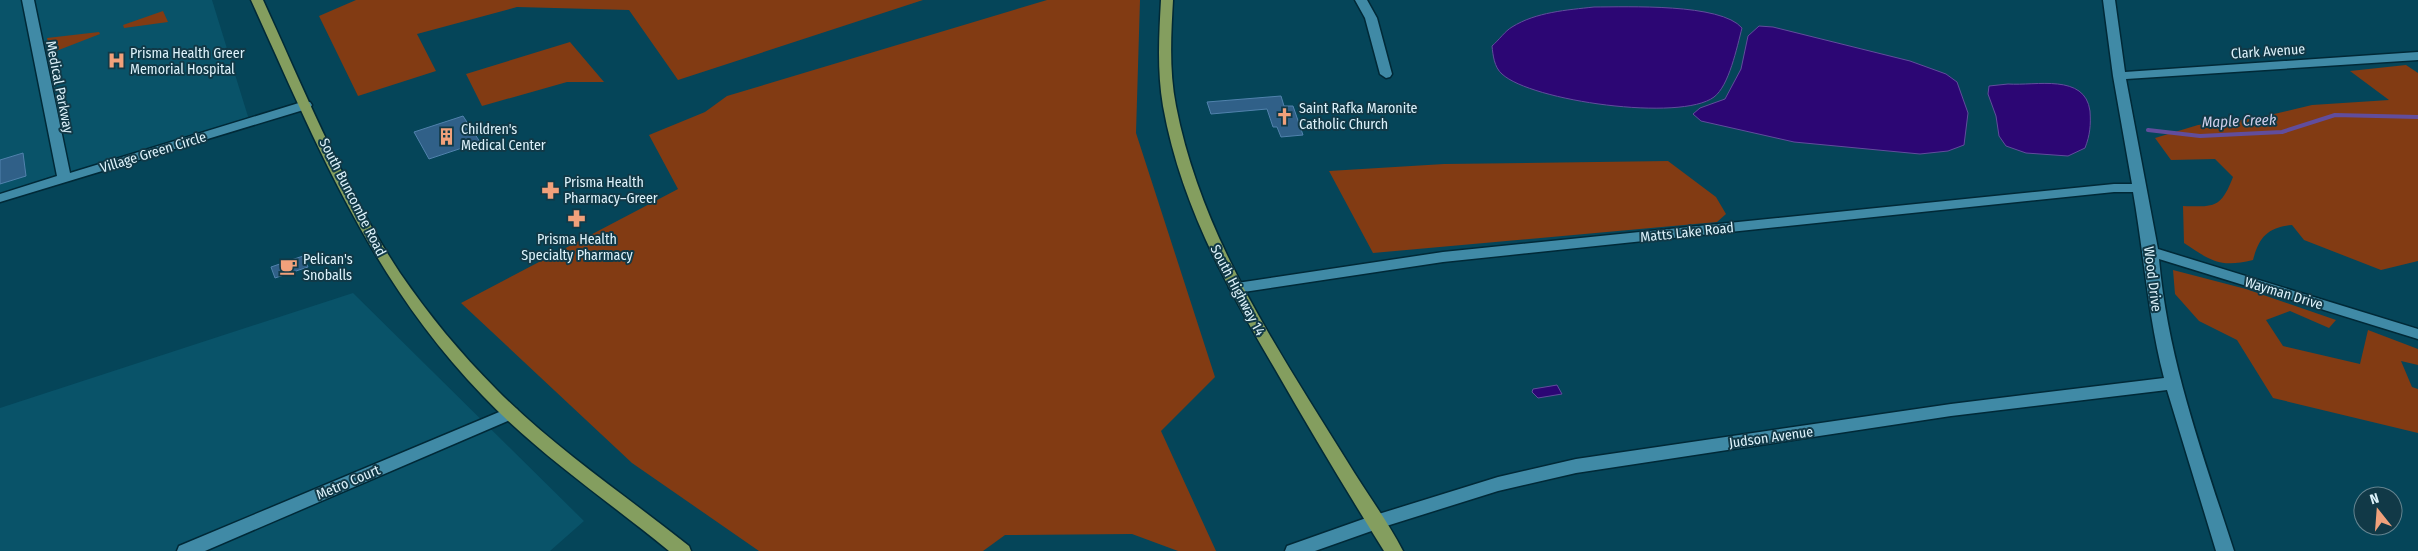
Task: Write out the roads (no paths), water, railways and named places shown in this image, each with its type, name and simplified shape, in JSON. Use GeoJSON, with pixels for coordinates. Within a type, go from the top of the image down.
{"type":"FeatureCollection","features":[{"type":"Feature","properties":{"kind":"main road","name":"South Buncombe Road"},"geometry":{"type":"LineString","coordinates":[[257,0],[368,232],[399,284],[453,353],[510,413],[682,551]]}},
{"type":"Feature","properties":{"kind":"main road","name":"South Highway 14"},"geometry":{"type":"LineString","coordinates":[[1167,0],[1164,47],[1165,82],[1180,160],[1208,233],[1237,288],[1394,551]]}},
{"type":"Feature","properties":{"kind":"street","name":"Medical Parkway"},"geometry":{"type":"LineString","coordinates":[[28,0],[64,179]]}},
{"type":"Feature","properties":{"kind":"street"},"geometry":{"type":"LineString","coordinates":[[1361,0],[1371,18],[1386,74]]}},
{"type":"Feature","properties":{"kind":"street","name":"Wood Drive"},"geometry":{"type":"LineString","coordinates":[[2109,0],[2119,76],[2151,252],[2157,311],[2174,384],[2225,551]]}},
{"type":"Feature","properties":{"kind":"street","name":"Clark Avenue"},"geometry":{"type":"LineString","coordinates":[[2119,76],[2418,56]]}},
{"type":"Feature","properties":{"kind":"street","name":"Village Green Circle"},"geometry":{"type":"LineString","coordinates":[[0,198],[306,105]]}},
{"type":"Feature","properties":{"kind":"street","name":"Matts Lake Road"},"geometry":{"type":"LineString","coordinates":[[1237,288],[1443,257],[2114,188],[2138,188]]}},
{"type":"Feature","properties":{"kind":"street","name":"Wayman Drive"},"geometry":{"type":"LineString","coordinates":[[2151,252],[2418,334]]}},
{"type":"Feature","properties":{"kind":"street","name":"Judson Avenue"},"geometry":{"type":"LineString","coordinates":[[1294,551],[1375,522],[1498,484],[1576,466],[1951,410],[2174,384]]}},
{"type":"Feature","properties":{"kind":"street","name":"Metro Court"},"geometry":{"type":"LineString","coordinates":[[186,551],[510,413]]}},
{"type":"Feature","properties":{"kind":"waterway","name":"Maple Creek"},"geometry":{"type":"LineString","coordinates":[[2148,130],[2200,136],[2282,132],[2335,115],[2418,117]]}},
{"type":"Feature","properties":{"kind":"place","name":"Prisma Health Greer Memorial Hospital"},"geometry":{"type":"Point","coordinates":[116,61]}},
{"type":"Feature","properties":{"kind":"place","name":"Saint Rafka Maronite Catholic Church"},"geometry":{"type":"Point","coordinates":[1285,116]}},
{"type":"Feature","properties":{"kind":"place","name":"Children's Medical Center"},"geometry":{"type":"Point","coordinates":[447,137]}},
{"type":"Feature","properties":{"kind":"place","name":"Prisma Health Pharmacy–Greer"},"geometry":{"type":"Point","coordinates":[550,190]}},
{"type":"Feature","properties":{"kind":"place","name":"Prisma Health Specialty Pharmacy"},"geometry":{"type":"Point","coordinates":[577,219]}},
{"type":"Feature","properties":{"kind":"place","name":"Pelican's Snoballs"},"geometry":{"type":"Point","coordinates":[289,267]}}]}
